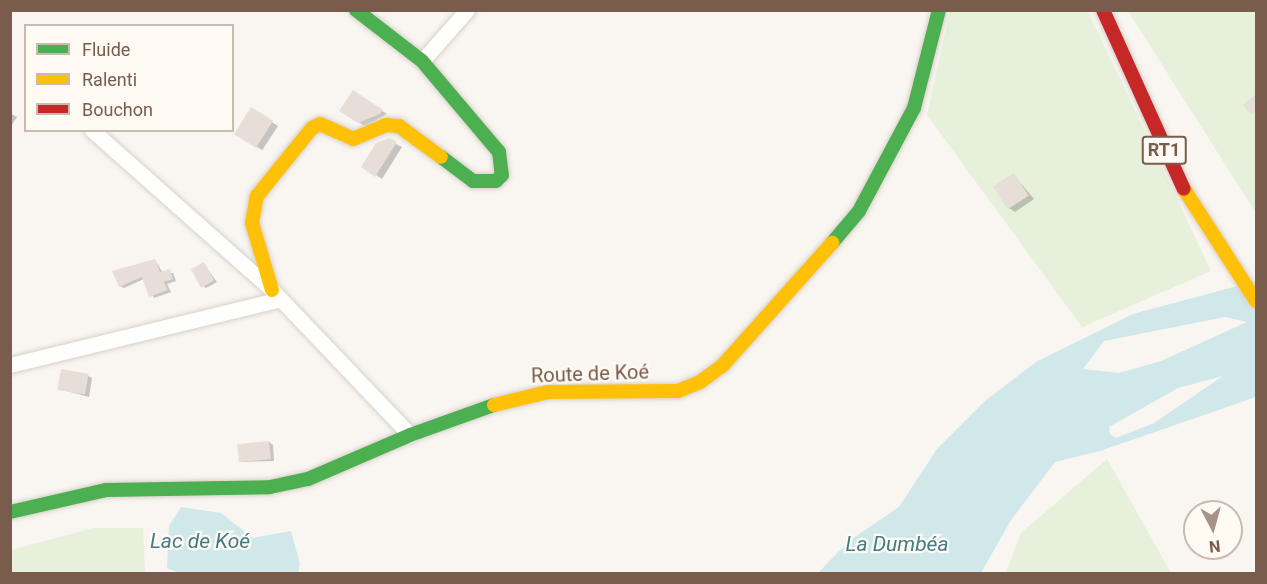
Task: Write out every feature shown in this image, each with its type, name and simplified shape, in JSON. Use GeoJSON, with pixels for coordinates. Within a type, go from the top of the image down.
{"type":"FeatureCollection","features":[{"type":"Feature","properties":{"kind":"street"},"geometry":{"type":"LineString","coordinates":[[276,295],[252,223],[257,196],[312,128],[320,124],[353,139],[386,125],[399,126],[473,181],[496,181],[502,175],[499,152],[422,61],[356,10]]}},
{"type":"Feature","properties":{"kind":"street"},"geometry":{"type":"LineString","coordinates":[[422,61],[467,10]]}},
{"type":"Feature","properties":{"kind":"street","name":"Route de Koé"},"geometry":{"type":"LineString","coordinates":[[10,512],[106,490],[270,487],[308,479],[410,435],[475,411],[548,392],[678,391],[700,382],[723,364],[798,285],[875,186],[914,108],[939,10]]}},
{"type":"Feature","properties":{"kind":"street","name":"RT1"},"geometry":{"type":"LineString","coordinates":[[1103,10],[1167,156],[1189,199],[1257,301]]}},
{"type":"Feature","properties":{"kind":"street"},"geometry":{"type":"LineString","coordinates":[[94,132],[276,295],[410,435]]}},
{"type":"Feature","properties":{"kind":"street"},"geometry":{"type":"LineString","coordinates":[[10,365],[276,295]]}},
{"type":"Feature","properties":{"kind":"green space"},"geometry":{"type":"Polygon","coordinates":[[[950,11],[1088,11],[1211,271],[1082,327],[927,115],[950,11]]]}},
{"type":"Feature","properties":{"kind":"green space"},"geometry":{"type":"Polygon","coordinates":[[[1128,11],[1256,11],[1256,213],[1128,11]]]}},
{"type":"Feature","properties":{"kind":"green space"},"geometry":{"type":"Polygon","coordinates":[[[1107,459],[1171,573],[1006,573],[1021,533],[1107,459]]]}},
{"type":"Feature","properties":{"kind":"green space"},"geometry":{"type":"Polygon","coordinates":[[[93,528],[143,528],[145,573],[11,573],[11,550],[93,528]]]}},
{"type":"Feature","properties":{"kind":"water","name":"La Dumbéa"},"geometry":{"type":"Polygon","coordinates":[[[1256,281],[1256,397],[1100,451],[1055,462],[1011,520],[981,573],[817,574],[849,541],[899,507],[937,449],[986,400],[1036,362],[1133,314],[1256,281]],[[1225,317],[1104,341],[1083,369],[1119,373],[1161,361],[1247,322],[1225,317]],[[1223,376],[1178,388],[1109,427],[1110,434],[1116,438],[1154,423],[1223,376]]]}},
{"type":"Feature","properties":{"kind":"water","name":"Lac de Koé"},"geometry":{"type":"Polygon","coordinates":[[[181,507],[221,513],[253,538],[291,531],[300,564],[298,573],[182,574],[167,568],[169,526],[181,507]]]}},
{"type":"Feature","properties":{"kind":"building"},"geometry":{"type":"Polygon","coordinates":[[[353,90],[383,110],[380,114],[358,123],[339,111],[353,90]]]}},
{"type":"Feature","properties":{"kind":"building"},"geometry":{"type":"Polygon","coordinates":[[[1257,93],[1257,110],[1251,114],[1243,105],[1257,93]]]}},
{"type":"Feature","properties":{"kind":"building"},"geometry":{"type":"Polygon","coordinates":[[[251,107],[273,121],[256,148],[234,134],[251,107]]]}},
{"type":"Feature","properties":{"kind":"building"},"geometry":{"type":"Polygon","coordinates":[[[390,138],[397,142],[375,177],[361,167],[376,143],[390,138]]]}},
{"type":"Feature","properties":{"kind":"building"},"geometry":{"type":"Polygon","coordinates":[[[1014,173],[1029,196],[1008,209],[993,187],[1014,173]]]}},
{"type":"Feature","properties":{"kind":"building"},"geometry":{"type":"Polygon","coordinates":[[[155,259],[160,272],[170,269],[173,279],[164,282],[168,290],[149,297],[142,277],[119,287],[112,271],[155,259]]]}},
{"type":"Feature","properties":{"kind":"building"},"geometry":{"type":"Polygon","coordinates":[[[204,262],[214,280],[201,288],[191,269],[204,262]]]}},
{"type":"Feature","properties":{"kind":"building"},"geometry":{"type":"Polygon","coordinates":[[[61,369],[89,374],[85,395],[57,390],[61,369]]]}},
{"type":"Feature","properties":{"kind":"building"},"geometry":{"type":"Polygon","coordinates":[[[269,441],[271,459],[239,462],[237,444],[269,441]]]}},
{"type":"Feature","properties":{"kind":"traffic: fast"},"geometry":{"type":"LineString","coordinates":[[356,10],[422,61],[499,152],[502,175],[496,181],[473,181],[441,157]]}},
{"type":"Feature","properties":{"kind":"traffic: fast"},"geometry":{"type":"LineString","coordinates":[[832,243],[859,211],[914,108],[939,10]]}},
{"type":"Feature","properties":{"kind":"traffic: fast"},"geometry":{"type":"LineString","coordinates":[[10,512],[106,490],[270,487],[308,479],[410,435],[494,405]]}},
{"type":"Feature","properties":{"kind":"traffic: slow"},"geometry":{"type":"LineString","coordinates":[[272,290],[252,223],[257,196],[312,128],[320,124],[353,139],[386,125],[399,126],[441,157]]}},
{"type":"Feature","properties":{"kind":"traffic: slow"},"geometry":{"type":"LineString","coordinates":[[1184,189],[1256,301]]}},
{"type":"Feature","properties":{"kind":"traffic: slow"},"geometry":{"type":"LineString","coordinates":[[494,405],[548,392],[678,391],[700,382],[723,365],[832,243]]}},
{"type":"Feature","properties":{"kind":"traffic: jam"},"geometry":{"type":"LineString","coordinates":[[1103,10],[1184,189]]}}]}
